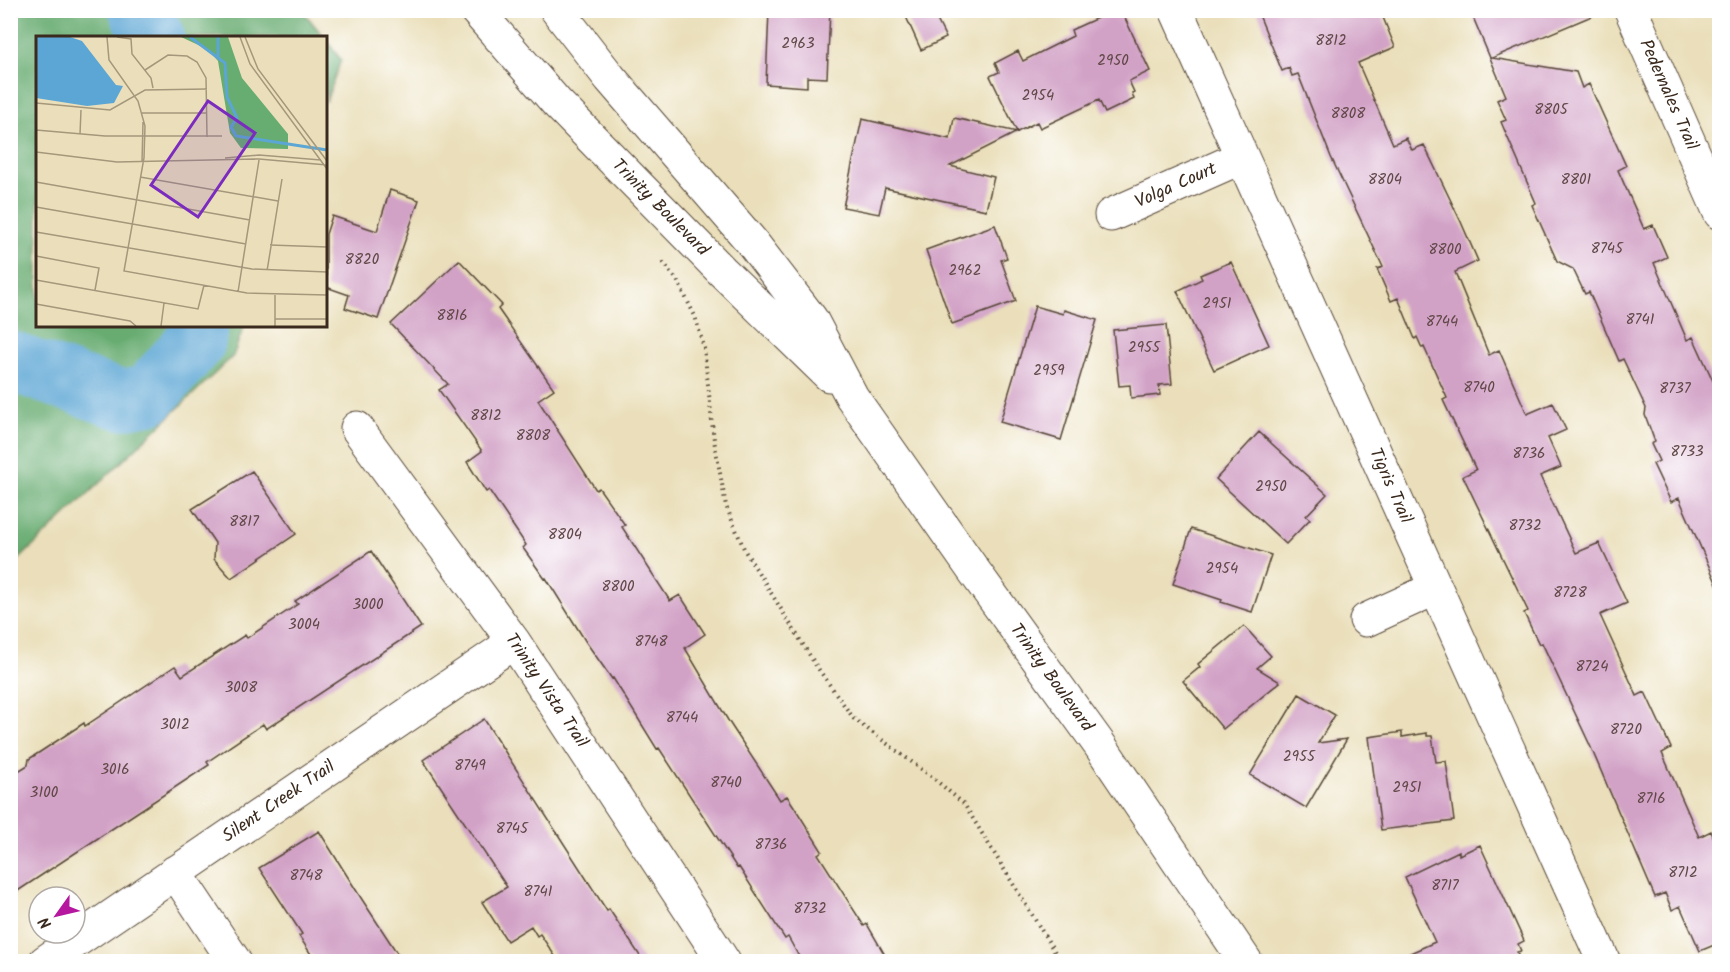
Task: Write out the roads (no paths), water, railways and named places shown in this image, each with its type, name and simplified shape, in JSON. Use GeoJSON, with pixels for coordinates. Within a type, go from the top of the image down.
{"type":"FeatureCollection","features":[{"type":"Feature","properties":{"kind":"street","name":"Trinity Boulevard"},"geometry":{"type":"LineString","coordinates":[[476,10],[557,104],[722,272],[852,397]]}},
{"type":"Feature","properties":{"kind":"street","name":"Trinity Boulevard"},"geometry":{"type":"LineString","coordinates":[[557,10],[610,78],[751,241],[811,319],[852,397],[1099,744],[1246,962]]}},
{"type":"Feature","properties":{"kind":"street","name":"Tigris Trail"},"geometry":{"type":"LineString","coordinates":[[1176,10],[1604,962]]}},
{"type":"Feature","properties":{"kind":"street","name":"Pedernales Trail"},"geometry":{"type":"LineString","coordinates":[[1631,10],[1719,213]]}},
{"type":"Feature","properties":{"kind":"street","name":"Volga Court"},"geometry":{"type":"LineString","coordinates":[[1111,215],[1242,157]]}},
{"type":"Feature","properties":{"kind":"street","name":"Trinity Vista Trail"},"geometry":{"type":"LineString","coordinates":[[357,428],[514,642],[724,962]]}},
{"type":"Feature","properties":{"kind":"street"},"geometry":{"type":"LineString","coordinates":[[1366,620],[1436,588]]}},
{"type":"Feature","properties":{"kind":"street","name":"Silent Creek Trail"},"geometry":{"type":"LineString","coordinates":[[45,962],[514,642]]}},
{"type":"Feature","properties":{"kind":"street"},"geometry":{"type":"LineString","coordinates":[[175,872],[235,962]]}},
{"type":"Feature","properties":{"kind":"waterway"},"geometry":{"type":"LineString","coordinates":[[139,10],[154,36]]}},
{"type":"Feature","properties":{"kind":"waterway"},"geometry":{"type":"LineString","coordinates":[[10,361],[121,400],[148,395],[196,341],[198,327]]}}]}
